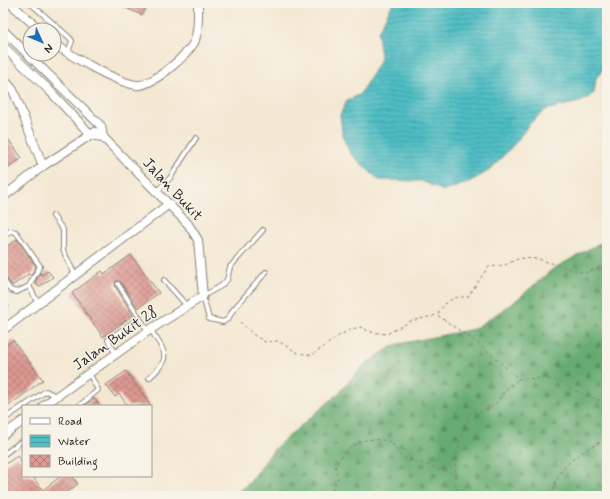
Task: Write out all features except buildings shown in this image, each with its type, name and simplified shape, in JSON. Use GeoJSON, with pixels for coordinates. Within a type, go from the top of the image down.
{"type":"FeatureCollection","features":[{"type":"Feature","properties":{"kind":"street"},"geometry":{"type":"LineString","coordinates":[[10,3],[31,22]]}},
{"type":"Feature","properties":{"kind":"street"},"geometry":{"type":"LineString","coordinates":[[62,48],[119,80],[138,86],[150,81],[174,65],[189,50],[195,40],[198,27],[198,3]]}},
{"type":"Feature","properties":{"kind":"street"},"geometry":{"type":"LineString","coordinates":[[3,30],[101,126],[103,136],[91,134],[49,90],[3,46]]}},
{"type":"Feature","properties":{"kind":"street"},"geometry":{"type":"LineString","coordinates":[[3,78],[13,90],[43,166]]}},
{"type":"Feature","properties":{"kind":"street"},"geometry":{"type":"LineString","coordinates":[[3,197],[43,166],[101,126]]}},
{"type":"Feature","properties":{"kind":"street","name":"Jalan Bukit"},"geometry":{"type":"LineString","coordinates":[[103,136],[188,224],[198,240],[204,296]]}},
{"type":"Feature","properties":{"kind":"street"},"geometry":{"type":"LineString","coordinates":[[3,330],[169,204]]}},
{"type":"Feature","properties":{"kind":"street","name":"Jalan Bukit 28"},"geometry":{"type":"LineString","coordinates":[[45,405],[149,330],[204,296]]}},
{"type":"Feature","properties":{"kind":"street"},"geometry":{"type":"LineString","coordinates":[[3,435],[22,424]]}},
{"type":"Feature","properties":{"kind":"lane"},"geometry":{"type":"LineString","coordinates":[[30,3],[70,38],[72,41],[68,52]]}},
{"type":"Feature","properties":{"kind":"lane"},"geometry":{"type":"LineString","coordinates":[[157,191],[170,178],[196,138]]}},
{"type":"Feature","properties":{"kind":"lane"},"geometry":{"type":"LineString","coordinates":[[53,216],[63,230],[63,250],[75,276]]}},
{"type":"Feature","properties":{"kind":"lane"},"geometry":{"type":"LineString","coordinates":[[263,230],[230,267],[227,280],[221,286],[204,296],[209,319],[223,322],[228,319],[233,310],[266,272]]}},
{"type":"Feature","properties":{"kind":"lane"},"geometry":{"type":"LineString","coordinates":[[3,237],[10,231],[16,232],[40,266],[29,286],[17,292],[10,290],[3,280]]}},
{"type":"Feature","properties":{"kind":"lane"},"geometry":{"type":"LineString","coordinates":[[164,280],[187,306]]}},
{"type":"Feature","properties":{"kind":"lane"},"geometry":{"type":"LineString","coordinates":[[118,284],[163,350],[165,358],[161,367],[149,378]]}},
{"type":"Feature","properties":{"kind":"lane"},"geometry":{"type":"LineString","coordinates":[[29,286],[38,303]]}},
{"type":"Feature","properties":{"kind":"lane"},"geometry":{"type":"LineString","coordinates":[[116,354],[108,340],[140,318]]}},
{"type":"Feature","properties":{"kind":"lane"},"geometry":{"type":"LineString","coordinates":[[80,405],[98,390],[89,374]]}},
{"type":"Feature","properties":{"kind":"lane"},"geometry":{"type":"LineString","coordinates":[[25,405],[46,391],[52,394],[55,398]]}},
{"type":"Feature","properties":{"kind":"lane"},"geometry":{"type":"LineString","coordinates":[[3,420],[22,407]]}},
{"type":"Feature","properties":{"kind":"lane"},"geometry":{"type":"LineString","coordinates":[[3,455],[22,441]]}},
{"type":"Feature","properties":{"kind":"path"},"geometry":{"type":"LineString","coordinates":[[437,315],[445,303],[460,296],[468,297],[488,267],[505,265],[520,258],[538,259],[585,273],[607,265]]}},
{"type":"Feature","properties":{"kind":"path"},"geometry":{"type":"LineString","coordinates":[[240,322],[264,342],[278,341],[298,354],[312,355],[340,335],[352,329],[360,327],[371,332],[387,334],[410,320],[437,315],[475,341],[519,379]]}},
{"type":"Feature","properties":{"kind":"path"},"geometry":{"type":"LineString","coordinates":[[459,496],[455,484],[458,446],[470,412],[481,412],[489,409],[498,402],[505,390],[519,379],[546,378],[563,383],[573,390],[607,402]]}},
{"type":"Feature","properties":{"kind":"path"},"geometry":{"type":"LineString","coordinates":[[322,496],[330,494],[338,478],[335,465],[347,449],[359,441],[377,438],[391,442],[401,457],[455,474]]}},
{"type":"Feature","properties":{"kind":"path"},"geometry":{"type":"LineString","coordinates":[[553,496],[552,485],[562,471],[578,455],[607,439]]}},
{"type":"Feature","properties":{"kind":"green space"},"geometry":{"type":"Polygon","coordinates":[[[607,242],[607,496],[233,496],[250,482],[275,448],[338,394],[363,366],[394,345],[474,329],[513,303],[553,269],[598,244],[607,242]]]}},
{"type":"Feature","properties":{"kind":"water"},"geometry":{"type":"Polygon","coordinates":[[[393,3],[607,3],[607,65],[596,78],[594,93],[583,101],[545,110],[529,124],[517,141],[490,170],[467,183],[444,191],[422,181],[379,180],[350,153],[343,137],[340,115],[347,101],[360,94],[381,59],[378,32],[393,3]]]}}]}
